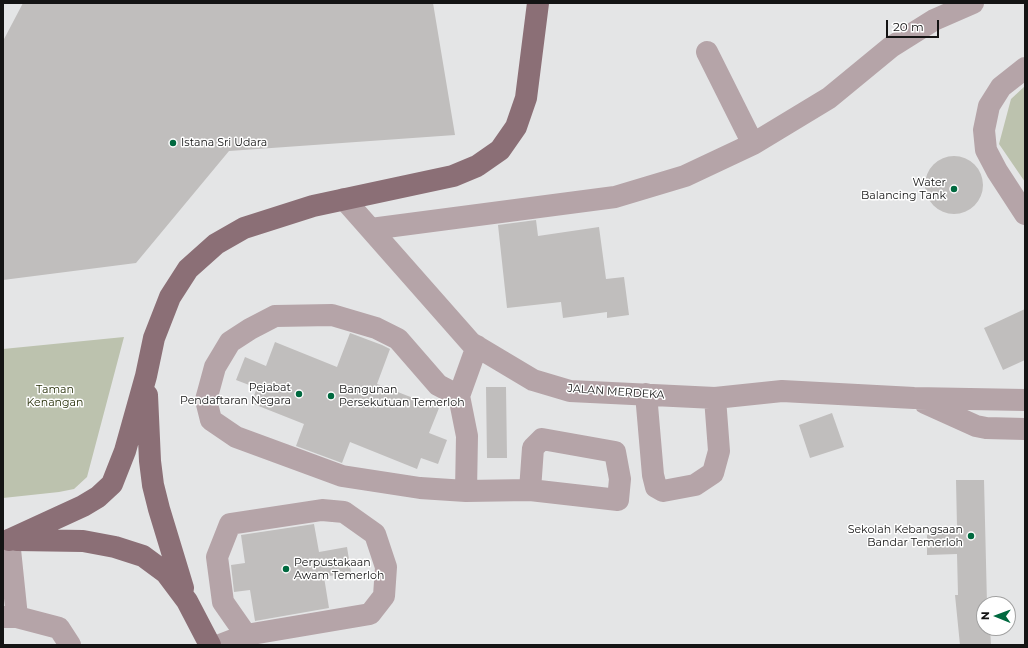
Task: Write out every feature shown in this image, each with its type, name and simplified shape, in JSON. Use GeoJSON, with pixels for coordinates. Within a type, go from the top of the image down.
{"type":"FeatureCollection","features":[{"type":"Feature","properties":{"kind":"main road"},"geometry":{"type":"LineString","coordinates":[[6,540],[83,506],[98,497],[112,484],[125,451],[146,376],[154,338],[170,297],[188,269],[216,244],[244,228],[313,206],[452,176],[477,166],[500,150],[516,127],[526,98],[538,3]]}},
{"type":"Feature","properties":{"kind":"main road"},"geometry":{"type":"LineString","coordinates":[[146,376],[150,461],[153,485],[187,601]]}},
{"type":"Feature","properties":{"kind":"main road"},"geometry":{"type":"LineString","coordinates":[[6,540],[83,540],[115,547],[143,556],[166,573],[187,601],[210,645]]}},
{"type":"Feature","properties":{"kind":"street"},"geometry":{"type":"LineString","coordinates":[[371,230],[615,198],[684,176],[753,144],[829,98],[891,47],[934,20],[973,3]]}},
{"type":"Feature","properties":{"kind":"street"},"geometry":{"type":"LineString","coordinates":[[707,52],[753,144]]}},
{"type":"Feature","properties":{"kind":"street"},"geometry":{"type":"LineString","coordinates":[[1025,68],[1001,87],[989,106],[984,130],[986,150],[997,171],[1025,214]]}},
{"type":"Feature","properties":{"kind":"street","name":"JALAN MERDEKA"},"geometry":{"type":"LineString","coordinates":[[344,199],[471,342],[533,380],[570,391],[715,398],[782,392],[914,398],[1025,400]]}},
{"type":"Feature","properties":{"kind":"street"},"geometry":{"type":"LineString","coordinates":[[460,396],[438,386],[398,339],[376,328],[332,315],[274,316],[230,342],[215,367],[206,400],[211,420],[236,437],[278,454],[342,476],[420,488],[530,490]]}},
{"type":"Feature","properties":{"kind":"street"},"geometry":{"type":"LineString","coordinates":[[466,490],[467,436],[460,396],[478,346]]}},
{"type":"Feature","properties":{"kind":"street"},"geometry":{"type":"LineString","coordinates":[[646,394],[653,475],[656,487],[663,491],[695,485],[713,473],[719,450],[715,398]]}},
{"type":"Feature","properties":{"kind":"street","name":"JALAN MERDEKA"},"geometry":{"type":"LineString","coordinates":[[914,398],[976,426],[986,428],[1025,429]]}},
{"type":"Feature","properties":{"kind":"street"},"geometry":{"type":"LineString","coordinates":[[220,645],[246,635],[370,614],[384,596],[386,567],[375,534],[344,512],[322,510],[230,524],[217,558],[223,602],[246,635]]}},
{"type":"Feature","properties":{"kind":"street"},"geometry":{"type":"LineString","coordinates":[[6,540],[10,617],[59,628],[70,645]]}},
{"type":"Feature","properties":{"kind":"green space"},"geometry":{"type":"Polygon","coordinates":[[[1025,86],[1025,182],[999,144],[1011,99],[1025,86]]]}},
{"type":"Feature","properties":{"kind":"green space","name":"Taman Kenangan"},"geometry":{"type":"Polygon","coordinates":[[[124,337],[87,477],[74,489],[3,498],[3,349],[124,337]]]}},
{"type":"Feature","properties":{"kind":"building","name":"Istana Sri Udara"},"geometry":{"type":"Polygon","coordinates":[[[23,3],[433,3],[455,135],[229,151],[136,263],[3,280],[3,41],[23,3]]]}},
{"type":"Feature","properties":{"kind":"building","name":"Water Balancing Tank"},"geometry":{"type":"Polygon","coordinates":[[[954,156],[965,158],[978,169],[981,174],[983,185],[981,196],[970,209],[965,212],[954,214],[943,212],[930,201],[927,196],[925,185],[927,174],[938,161],[943,158],[954,156]]]}},
{"type":"Feature","properties":{"kind":"building"},"geometry":{"type":"Polygon","coordinates":[[[536,220],[538,236],[599,227],[606,279],[624,277],[629,315],[607,318],[607,312],[563,318],[561,302],[507,308],[498,225],[536,220]]]}},
{"type":"Feature","properties":{"kind":"building"},"geometry":{"type":"Polygon","coordinates":[[[1025,309],[1025,360],[1003,370],[984,328],[1025,309]]]}},
{"type":"Feature","properties":{"kind":"building","name":"Bangunan Persekutuan Temerloh"},"geometry":{"type":"Polygon","coordinates":[[[350,333],[390,349],[377,384],[439,408],[429,433],[447,440],[438,464],[421,458],[417,469],[350,442],[342,463],[296,446],[304,424],[251,403],[257,388],[236,380],[245,357],[266,366],[275,342],[337,367],[350,333]]]}},
{"type":"Feature","properties":{"kind":"building"},"geometry":{"type":"Polygon","coordinates":[[[486,387],[506,387],[507,458],[487,458],[486,387]]]}},
{"type":"Feature","properties":{"kind":"building"},"geometry":{"type":"Polygon","coordinates":[[[832,413],[844,447],[810,458],[799,425],[832,413]]]}},
{"type":"Feature","properties":{"kind":"building"},"geometry":{"type":"Polygon","coordinates":[[[956,480],[984,480],[987,596],[976,596],[976,636],[990,636],[991,645],[960,645],[955,595],[958,595],[957,554],[927,555],[927,528],[957,527],[956,480]]]}},
{"type":"Feature","properties":{"kind":"building","name":"Perpustakaan Awam Temerloh"},"geometry":{"type":"Polygon","coordinates":[[[314,524],[319,552],[347,547],[351,572],[324,577],[329,608],[255,621],[250,590],[234,592],[231,565],[245,563],[241,535],[314,524]]]}},
{"type":"Feature","properties":{"kind":"place","name":"Istana Sri Udara"},"geometry":{"type":"Point","coordinates":[173,143]}},
{"type":"Feature","properties":{"kind":"place","name":"Water Balancing Tank"},"geometry":{"type":"Point","coordinates":[954,189]}},
{"type":"Feature","properties":{"kind":"place","name":"Pejabat Pendaftaran Negara"},"geometry":{"type":"Point","coordinates":[299,394]}},
{"type":"Feature","properties":{"kind":"place","name":"Bangunan Persekutuan Temerloh"},"geometry":{"type":"Point","coordinates":[331,396]}},
{"type":"Feature","properties":{"kind":"place","name":"Sekolah Kebangsaan Bandar Temerloh"},"geometry":{"type":"Point","coordinates":[971,536]}},
{"type":"Feature","properties":{"kind":"place","name":"Perpustakaan Awam Temerloh"},"geometry":{"type":"Point","coordinates":[286,569]}}]}
